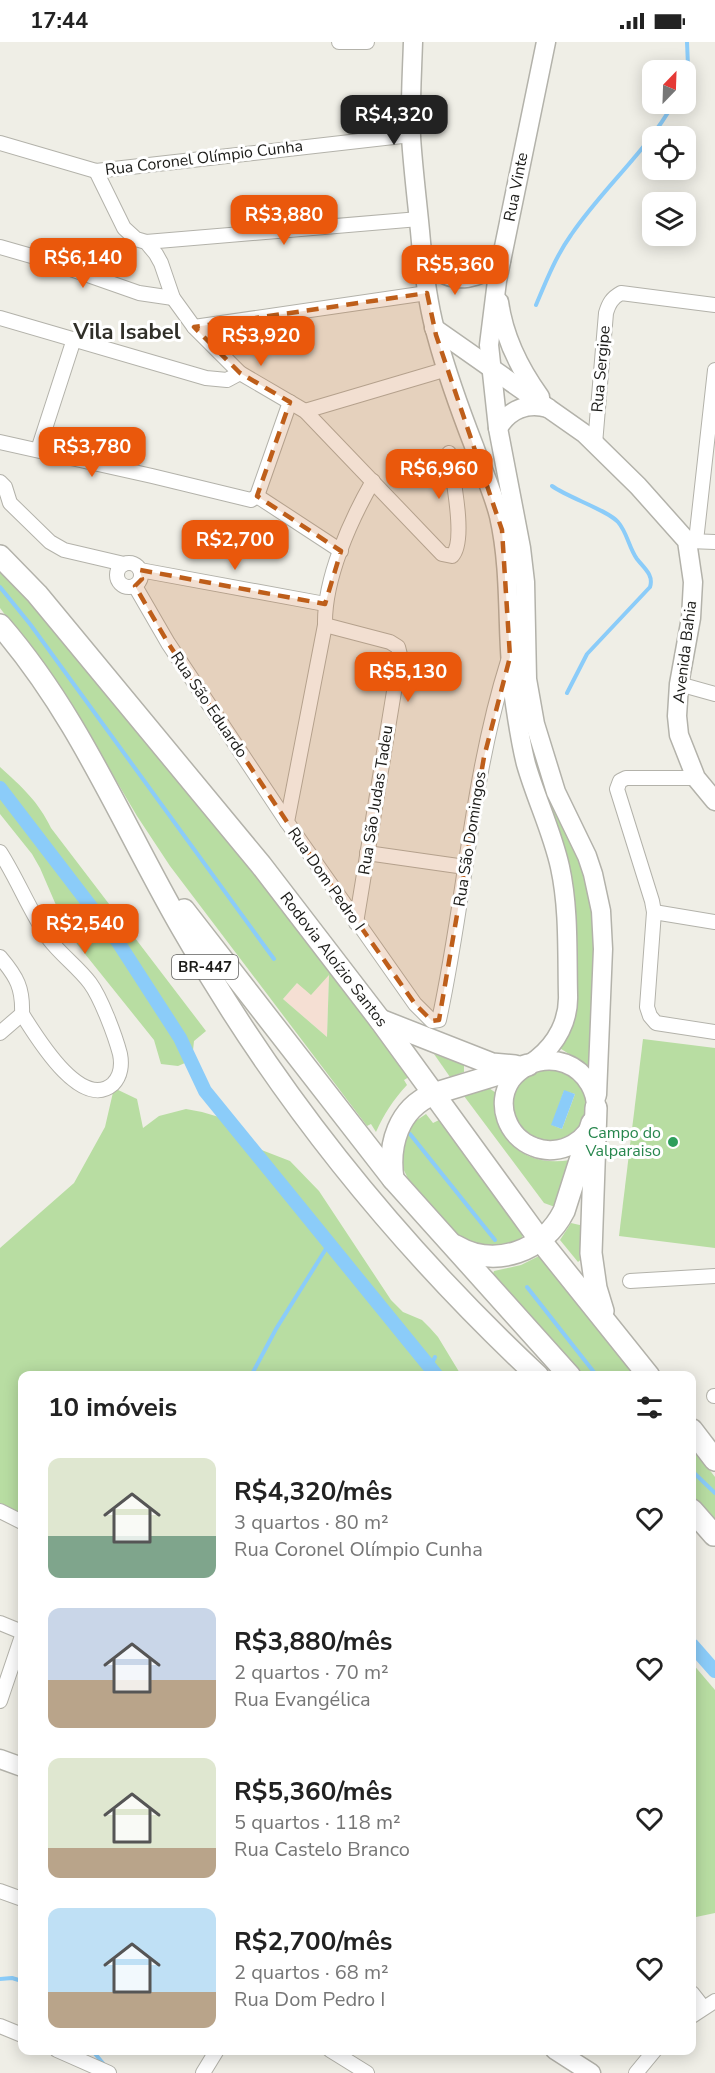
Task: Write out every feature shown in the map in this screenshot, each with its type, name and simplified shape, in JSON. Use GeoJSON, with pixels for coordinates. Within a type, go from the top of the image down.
{"type":"FeatureCollection","features":[{"type":"Feature","properties":{"kind":"main road"},"geometry":{"type":"LineString","coordinates":[[413,42],[411,135],[418,219],[434,328],[492,492],[502,530],[507,567],[510,657],[515,703],[527,765],[556,851],[566,914],[568,1011],[554,1041],[538,1058],[512,1078],[505,1097],[506,1117],[515,1135],[532,1146],[552,1150],[572,1145],[580,1139],[594,1115]]}},
{"type":"Feature","properties":{"kind":"main road","name":"Rua Vinte"},"geometry":{"type":"LineString","coordinates":[[546,42],[497,281],[490,334],[491,368],[498,428],[521,548],[525,582],[526,669],[535,724],[556,792],[594,874],[602,911],[603,949],[594,1115]]}},
{"type":"Feature","properties":{"kind":"main road"},"geometry":{"type":"LineString","coordinates":[[422,249],[432,266],[450,277],[471,279],[490,271],[501,261]]}},
{"type":"Feature","properties":{"kind":"main road"},"geometry":{"type":"LineString","coordinates":[[497,281],[500,313],[509,343],[527,378],[548,408]]}},
{"type":"Feature","properties":{"kind":"main road"},"geometry":{"type":"LineString","coordinates":[[434,328],[571,423],[692,541]]}},
{"type":"Feature","properties":{"kind":"main road"},"geometry":{"type":"LineString","coordinates":[[498,428],[507,416],[520,408],[534,406],[548,408]]}},
{"type":"Feature","properties":{"kind":"main road","name":"Avenida Bahia"},"geometry":{"type":"LineString","coordinates":[[692,541],[691,618],[679,684],[677,716],[685,756],[696,778],[715,801]]}},
{"type":"Feature","properties":{"kind":"main road","name":"Rodovia Aloízio Santos"},"geometry":{"type":"LineString","coordinates":[[0,556],[37,594],[254,856],[380,1020],[540,1240],[645,1371]]}},
{"type":"Feature","properties":{"kind":"main road","name":"BR-447"},"geometry":{"type":"LineString","coordinates":[[0,625],[57,699],[100,773],[182,928],[223,997],[315,1131],[374,1203],[447,1285],[533,1371]]}},
{"type":"Feature","properties":{"kind":"main road"},"geometry":{"type":"LineString","coordinates":[[145,860],[393,1179],[565,1371]]}},
{"type":"Feature","properties":{"kind":"main road"},"geometry":{"type":"LineString","coordinates":[[380,1020],[492,1064],[528,1065]]}},
{"type":"Feature","properties":{"kind":"main road"},"geometry":{"type":"LineString","coordinates":[[393,1179],[392,1146],[398,1129],[413,1106],[422,1099],[537,1061],[557,1060],[576,1068],[590,1083],[594,1115],[591,1253],[596,1288],[609,1325]]}},
{"type":"Feature","properties":{"kind":"main road"},"geometry":{"type":"LineString","coordinates":[[450,1243],[475,1254],[489,1257],[516,1253],[540,1240],[553,1229],[564,1211],[594,1115]]}},
{"type":"Feature","properties":{"kind":"main road"},"geometry":{"type":"LineString","coordinates":[[696,1435],[715,1460]]}},
{"type":"Feature","properties":{"kind":"main road"},"geometry":{"type":"LineString","coordinates":[[696,1517],[715,1536]]}},
{"type":"Feature","properties":{"kind":"main road"},"geometry":{"type":"LineString","coordinates":[[0,1759],[18,1766]]}},
{"type":"Feature","properties":{"kind":"main road"},"geometry":{"type":"LineString","coordinates":[[563,2055],[591,2073]]}},
{"type":"Feature","properties":{"kind":"street"},"geometry":{"type":"LineString","coordinates":[[339,42],[367,42]]}},
{"type":"Feature","properties":{"kind":"street","name":"Rua Coronel Olímpio Cunha"},"geometry":{"type":"LineString","coordinates":[[0,143],[96,171],[411,135]]}},
{"type":"Feature","properties":{"kind":"street"},"geometry":{"type":"LineString","coordinates":[[96,171],[124,228],[136,239],[146,242],[418,219]]}},
{"type":"Feature","properties":{"kind":"street"},"geometry":{"type":"LineString","coordinates":[[146,242],[161,263],[173,298],[194,327],[240,373],[305,411],[442,554],[452,556],[456,552],[459,532],[449,453]]}},
{"type":"Feature","properties":{"kind":"street"},"geometry":{"type":"LineString","coordinates":[[0,248],[139,292],[173,298]]}},
{"type":"Feature","properties":{"kind":"street"},"geometry":{"type":"LineString","coordinates":[[194,327],[428,293]]}},
{"type":"Feature","properties":{"kind":"street","name":"Rua Sergipe"},"geometry":{"type":"LineString","coordinates":[[595,444],[606,313],[614,297],[621,293],[715,305]]}},
{"type":"Feature","properties":{"kind":"street"},"geometry":{"type":"LineString","coordinates":[[0,318],[206,378],[227,380],[240,373]]}},
{"type":"Feature","properties":{"kind":"street"},"geometry":{"type":"LineString","coordinates":[[38,450],[74,339]]}},
{"type":"Feature","properties":{"kind":"street"},"geometry":{"type":"LineString","coordinates":[[305,411],[447,369]]}},
{"type":"Feature","properties":{"kind":"street"},"geometry":{"type":"LineString","coordinates":[[715,370],[692,541],[715,542]]}},
{"type":"Feature","properties":{"kind":"street"},"geometry":{"type":"LineString","coordinates":[[0,442],[152,476],[243,500],[251,500],[257,496],[290,402]]}},
{"type":"Feature","properties":{"kind":"street","name":"Rua Dom Pedro I"},"geometry":{"type":"LineString","coordinates":[[373,481],[359,505],[341,550],[325,604],[325,625],[287,822],[415,1004],[427,1018],[436,1022]]}},
{"type":"Feature","properties":{"kind":"street"},"geometry":{"type":"LineString","coordinates":[[0,482],[5,486],[10,503],[50,542],[64,550],[136,565],[140,570],[140,582],[135,586],[123,585],[119,580],[117,574],[124,564]]}},
{"type":"Feature","properties":{"kind":"street"},"geometry":{"type":"LineString","coordinates":[[257,496],[341,550]]}},
{"type":"Feature","properties":{"kind":"street"},"geometry":{"type":"LineString","coordinates":[[140,570],[325,604]]}},
{"type":"Feature","properties":{"kind":"street","name":"Rua São Eduardo"},"geometry":{"type":"LineString","coordinates":[[135,586],[168,643],[287,822]]}},
{"type":"Feature","properties":{"kind":"street","name":"Rua São Judas Tadeu"},"geometry":{"type":"LineString","coordinates":[[325,625],[390,642],[398,647],[400,655],[357,923]]}},
{"type":"Feature","properties":{"kind":"street","name":"Rua São Domingos"},"geometry":{"type":"LineString","coordinates":[[436,1022],[440,1020],[448,978],[484,757],[499,690],[510,657]]}},
{"type":"Feature","properties":{"kind":"street"},"geometry":{"type":"LineString","coordinates":[[679,684],[715,694]]}},
{"type":"Feature","properties":{"kind":"street"},"geometry":{"type":"LineString","coordinates":[[696,778],[626,778],[620,781],[617,789],[654,912],[647,1007],[650,1016],[656,1023],[715,1032]]}},
{"type":"Feature","properties":{"kind":"street"},"geometry":{"type":"LineString","coordinates":[[0,852],[49,938],[91,984],[99,997],[120,1053],[120,1073],[117,1080],[103,1090],[90,1090],[50,1058],[22,1014],[20,987],[15,976],[0,957]]}},
{"type":"Feature","properties":{"kind":"street"},"geometry":{"type":"LineString","coordinates":[[367,853],[465,867]]}},
{"type":"Feature","properties":{"kind":"street"},"geometry":{"type":"LineString","coordinates":[[654,912],[715,922]]}},
{"type":"Feature","properties":{"kind":"street"},"geometry":{"type":"LineString","coordinates":[[0,1034],[22,1014]]}},
{"type":"Feature","properties":{"kind":"street"},"geometry":{"type":"LineString","coordinates":[[630,1281],[715,1276]]}},
{"type":"Feature","properties":{"kind":"street"},"geometry":{"type":"LineString","coordinates":[[0,1511],[18,1520]]}},
{"type":"Feature","properties":{"kind":"street"},"geometry":{"type":"LineString","coordinates":[[0,1623],[18,1632]]}},
{"type":"Feature","properties":{"kind":"street"},"geometry":{"type":"LineString","coordinates":[[0,1701],[18,1646]]}},
{"type":"Feature","properties":{"kind":"street"},"geometry":{"type":"LineString","coordinates":[[0,1891],[18,1898]]}},
{"type":"Feature","properties":{"kind":"street"},"geometry":{"type":"LineString","coordinates":[[696,1996],[709,2004],[696,2013]]}},
{"type":"Feature","properties":{"kind":"street"},"geometry":{"type":"LineString","coordinates":[[0,2026],[18,2033]]}},
{"type":"Feature","properties":{"kind":"street"},"geometry":{"type":"LineString","coordinates":[[68,2055],[109,2073]]}},
{"type":"Feature","properties":{"kind":"street"},"geometry":{"type":"LineString","coordinates":[[203,2073],[214,2055]]}},
{"type":"Feature","properties":{"kind":"street"},"geometry":{"type":"LineString","coordinates":[[338,2055],[367,2073]]}},
{"type":"Feature","properties":{"kind":"street"},"geometry":{"type":"LineString","coordinates":[[636,2073],[650,2055]]}},
{"type":"Feature","properties":{"kind":"highlighted area"},"geometry":{"type":"Polygon","coordinates":[[[427,293],[436,335],[502,530],[510,657],[484,757],[439,1020],[432,1021],[415,1004],[287,822],[168,643],[135,586],[142,579],[140,570],[325,604],[341,551],[257,496],[290,402],[240,373],[194,327],[427,293]]]}},
{"type":"Feature","properties":{"kind":"shaded area"},"geometry":{"type":"Polygon","coordinates":[[[329,974],[327,1037],[283,999],[297,983],[329,974]]]}},
{"type":"Feature","properties":{"kind":"green space"},"geometry":{"type":"Polygon","coordinates":[[[0,568],[52,626],[232,842],[409,1077],[404,1080],[407,1085],[389,1107],[376,1132],[371,1124],[367,1126],[170,866],[137,816],[70,702],[0,608],[0,568]],[[329,975],[311,995],[297,983],[283,999],[327,1037],[329,975]]]}},
{"type":"Feature","properties":{"kind":"green space"},"geometry":{"type":"Polygon","coordinates":[[[527,719],[541,773],[579,853],[596,913],[591,1061],[588,1066],[558,1047],[573,911],[529,749],[527,719]]]}},
{"type":"Feature","properties":{"kind":"green space"},"geometry":{"type":"Polygon","coordinates":[[[0,767],[35,802],[51,828],[206,1031],[194,1041],[192,1060],[178,1066],[161,1064],[154,1040],[77,944],[32,854],[0,814],[0,767]]]}},
{"type":"Feature","properties":{"kind":"green space","name":"Campo do Valparaiso"},"geometry":{"type":"Polygon","coordinates":[[[643,1039],[715,1048],[715,1248],[619,1236],[643,1039]]]}},
{"type":"Feature","properties":{"kind":"green space"},"geometry":{"type":"Polygon","coordinates":[[[434,1054],[464,1065],[464,1072],[450,1077],[434,1054]]]}},
{"type":"Feature","properties":{"kind":"green space"},"geometry":{"type":"Polygon","coordinates":[[[556,1069],[565,1073],[584,1092],[586,1108],[584,1117],[571,1134],[555,1140],[539,1139],[526,1132],[517,1121],[513,1108],[514,1095],[521,1082],[535,1073],[556,1069]],[[564,1091],[552,1125],[562,1129],[575,1094],[564,1091]]]}},
{"type":"Feature","properties":{"kind":"green space"},"geometry":{"type":"Polygon","coordinates":[[[114,1088],[137,1099],[143,1128],[159,1116],[186,1109],[202,1112],[219,1117],[230,1124],[259,1149],[290,1161],[319,1191],[391,1300],[403,1312],[422,1320],[430,1328],[459,1371],[18,1371],[18,1513],[0,1503],[0,1248],[74,1183],[105,1127],[114,1088]]]}},
{"type":"Feature","properties":{"kind":"green space"},"geometry":{"type":"Polygon","coordinates":[[[489,1088],[496,1093],[499,1124],[505,1137],[514,1147],[539,1159],[570,1160],[555,1207],[544,1203],[464,1096],[489,1088]]]}},
{"type":"Feature","properties":{"kind":"green space"},"geometry":{"type":"Polygon","coordinates":[[[426,1114],[433,1123],[439,1120],[524,1232],[520,1243],[480,1248],[455,1235],[409,1181],[402,1166],[403,1136],[413,1115],[417,1120],[426,1114]]]}},
{"type":"Feature","properties":{"kind":"green space"},"geometry":{"type":"Polygon","coordinates":[[[571,1223],[584,1226],[584,1257],[578,1262],[560,1240],[571,1223]]]}},
{"type":"Feature","properties":{"kind":"green space"},"geometry":{"type":"Polygon","coordinates":[[[541,1255],[632,1371],[576,1371],[492,1276],[494,1271],[521,1265],[541,1255]]]}},
{"type":"Feature","properties":{"kind":"green space"},"geometry":{"type":"Polygon","coordinates":[[[696,1452],[715,1477],[715,1522],[696,1502],[696,1452]]]}},
{"type":"Feature","properties":{"kind":"green space"},"geometry":{"type":"Polygon","coordinates":[[[696,1668],[715,1690],[715,1913],[696,1917],[696,1668]]]}},
{"type":"Feature","properties":{"kind":"water"},"geometry":{"type":"Polygon","coordinates":[[[564,1090],[575,1094],[562,1129],[551,1125],[564,1090]]]}},
{"type":"Feature","properties":{"kind":"waterway"},"geometry":{"type":"LineString","coordinates":[[687,42],[688,60]]}},
{"type":"Feature","properties":{"kind":"waterway"},"geometry":{"type":"LineString","coordinates":[[536,305],[556,260],[571,235],[667,114]]}},
{"type":"Feature","properties":{"kind":"waterway"},"geometry":{"type":"LineString","coordinates":[[552,486],[618,522],[624,530],[634,555],[651,579],[650,587],[587,654],[567,693]]}},
{"type":"Feature","properties":{"kind":"waterway"},"geometry":{"type":"LineString","coordinates":[[0,587],[30,624],[274,959]]}},
{"type":"Feature","properties":{"kind":"waterway"},"geometry":{"type":"LineString","coordinates":[[0,788],[118,942],[180,1038],[205,1091],[433,1371]]}},
{"type":"Feature","properties":{"kind":"waterway"},"geometry":{"type":"LineString","coordinates":[[410,1134],[495,1240]]}},
{"type":"Feature","properties":{"kind":"waterway"},"geometry":{"type":"LineString","coordinates":[[254,1371],[276,1329],[329,1244]]}},
{"type":"Feature","properties":{"kind":"waterway"},"geometry":{"type":"LineString","coordinates":[[527,1287],[593,1371]]}},
{"type":"Feature","properties":{"kind":"waterway"},"geometry":{"type":"LineString","coordinates":[[429,1369],[435,1357]]}},
{"type":"Feature","properties":{"kind":"waterway"},"geometry":{"type":"LineString","coordinates":[[696,1475],[715,1493]]}},
{"type":"Feature","properties":{"kind":"waterway"},"geometry":{"type":"LineString","coordinates":[[696,1650],[715,1671]]}},
{"type":"Feature","properties":{"kind":"waterway"},"geometry":{"type":"LineString","coordinates":[[0,1979],[18,1980]]}},
{"type":"Feature","properties":{"kind":"waterway"},"geometry":{"type":"LineString","coordinates":[[96,2055],[106,2067]]}},
{"type":"Feature","properties":{"kind":"place","name":"Campo do Valparaiso"},"geometry":{"type":"Point","coordinates":[673,1142]}},
{"type":"Feature","properties":{"kind":"district","name":"Vila Isabel"},"geometry":{"type":"Point","coordinates":[127,332]}}]}
